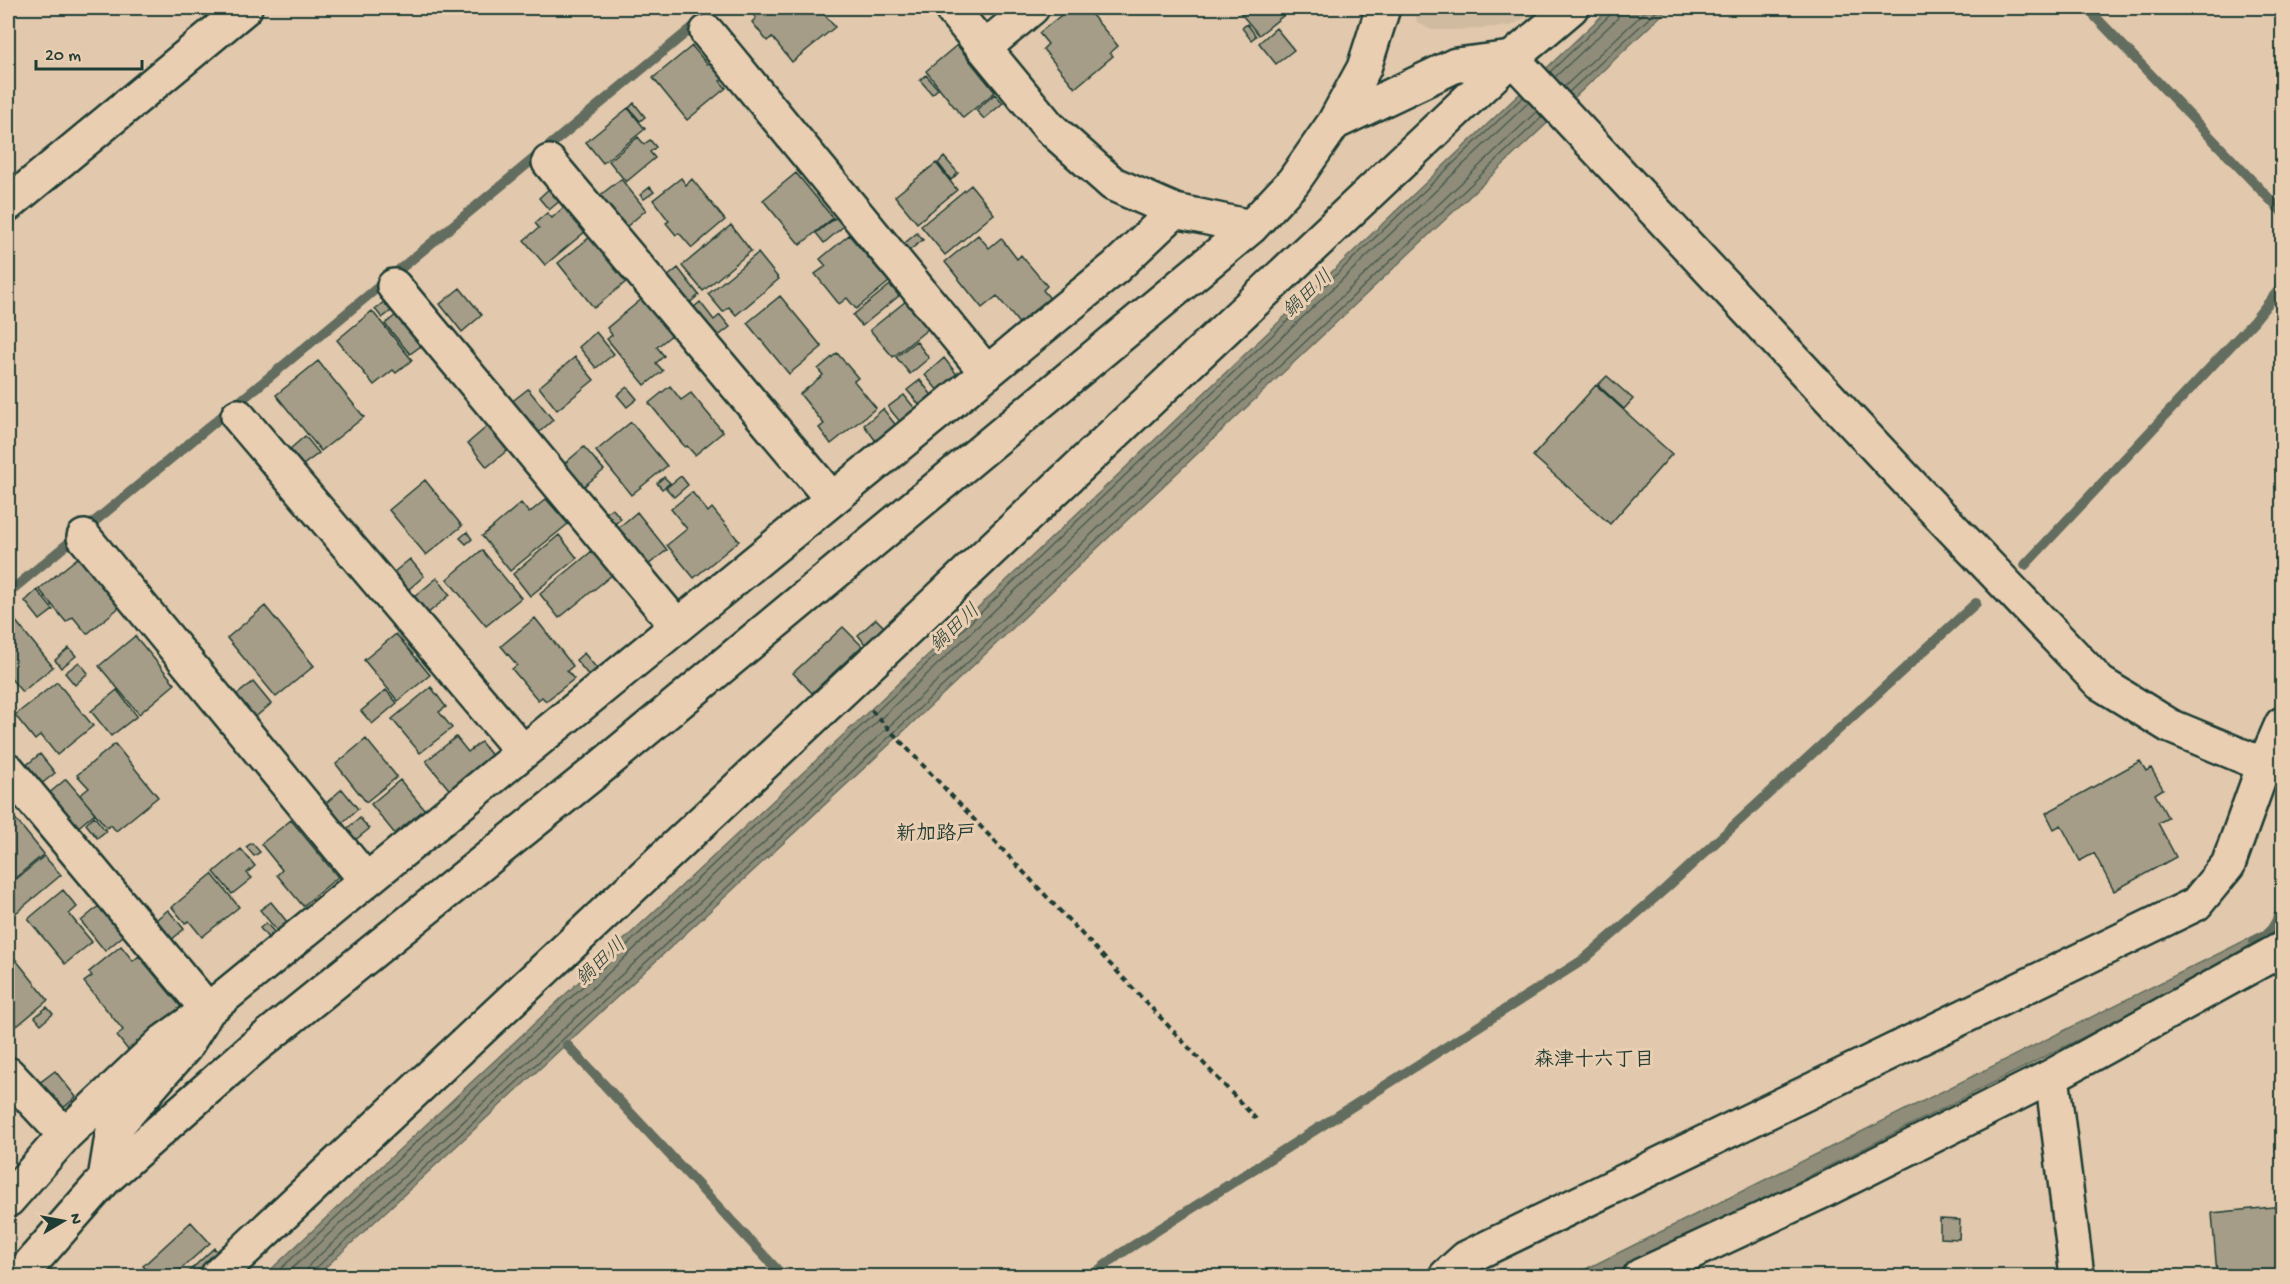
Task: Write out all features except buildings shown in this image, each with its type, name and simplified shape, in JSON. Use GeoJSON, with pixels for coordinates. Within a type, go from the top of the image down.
{"type":"FeatureCollection","features":[{"type":"Feature","properties":{"kind":"street"},"geometry":{"type":"LineString","coordinates":[[8,204],[245,8]]}},
{"type":"Feature","properties":{"kind":"street"},"geometry":{"type":"LineString","coordinates":[[951,8],[1049,127],[1113,184],[1175,211],[1251,227]]}},
{"type":"Feature","properties":{"kind":"street"},"geometry":{"type":"LineString","coordinates":[[984,48],[1032,8]]}},
{"type":"Feature","properties":{"kind":"street"},"geometry":{"type":"LineString","coordinates":[[20,1276],[105,1179],[252,1049],[595,772],[1251,227],[1293,182],[1334,123],[1364,68],[1383,8]]}},
{"type":"Feature","properties":{"kind":"street"},"geometry":{"type":"LineString","coordinates":[[217,1276],[848,685],[1518,64],[1571,8]]}},
{"type":"Feature","properties":{"kind":"street"},"geometry":{"type":"LineString","coordinates":[[707,32],[987,373]]}},
{"type":"Feature","properties":{"kind":"street"},"geometry":{"type":"LineString","coordinates":[[1334,123],[1456,65],[1518,64],[1913,487],[2100,683],[2170,726],[2264,765]]}},
{"type":"Feature","properties":{"kind":"street"},"geometry":{"type":"LineString","coordinates":[[549,162],[832,499]]}},
{"type":"Feature","properties":{"kind":"street"},"geometry":{"type":"LineString","coordinates":[[8,1200],[65,1135],[163,1042],[208,1010],[987,373],[1116,267],[1175,211]]}},
{"type":"Feature","properties":{"kind":"street"},"geometry":{"type":"LineString","coordinates":[[394,286],[677,626]]}},
{"type":"Feature","properties":{"kind":"street"},"geometry":{"type":"LineString","coordinates":[[238,416],[523,752]]}},
{"type":"Feature","properties":{"kind":"street"},"geometry":{"type":"LineString","coordinates":[[84,537],[366,880]]}},
{"type":"Feature","properties":{"kind":"street"},"geometry":{"type":"LineString","coordinates":[[1446,1276],[1466,1258],[2196,904],[2228,865],[2264,765],[2283,724]]}},
{"type":"Feature","properties":{"kind":"street"},"geometry":{"type":"LineString","coordinates":[[8,770],[208,1010]]}},
{"type":"Feature","properties":{"kind":"street"},"geometry":{"type":"LineString","coordinates":[[1640,1276],[1823,1191],[2052,1076],[2283,949]]}},
{"type":"Feature","properties":{"kind":"street"},"geometry":{"type":"LineString","coordinates":[[105,1179],[113,1130],[185,1047],[208,1010]]}},
{"type":"Feature","properties":{"kind":"street"},"geometry":{"type":"LineString","coordinates":[[8,1074],[65,1135]]}},
{"type":"Feature","properties":{"kind":"street"},"geometry":{"type":"LineString","coordinates":[[2052,1076],[2077,1276]]}},
{"type":"Feature","properties":{"kind":"path"},"geometry":{"type":"LineString","coordinates":[[867,706],[1256,1119]]}},
{"type":"Feature","properties":{"kind":"shaded area"},"geometry":{"type":"Polygon","coordinates":[[[1414,8],[1545,8],[1510,26],[1431,30],[1417,22],[1414,8]]]}},
{"type":"Feature","properties":{"kind":"water","name":"鍋田川"},"geometry":{"type":"Polygon","coordinates":[[[1610,8],[1669,8],[890,744],[316,1276],[264,1276],[869,711],[1610,8]]]}},
{"type":"Feature","properties":{"kind":"water"},"geometry":{"type":"Polygon","coordinates":[[[2262,932],[2269,943],[1612,1276],[1572,1276],[2262,932]]]}},
{"type":"Feature","properties":{"kind":"waterway"},"geometry":{"type":"LineString","coordinates":[[8,593],[716,8]]}},
{"type":"Feature","properties":{"kind":"waterway"},"geometry":{"type":"LineString","coordinates":[[2087,8],[2282,212]]}},
{"type":"Feature","properties":{"kind":"waterway"},"geometry":{"type":"LineString","coordinates":[[2025,565],[2253,322],[2282,286]]}},
{"type":"Feature","properties":{"kind":"waterway"},"geometry":{"type":"LineString","coordinates":[[1091,1276],[1120,1254],[1583,960],[1665,889],[1976,603]]}},
{"type":"Feature","properties":{"kind":"waterway"},"geometry":{"type":"LineString","coordinates":[[2254,942],[2272,928],[2282,907]]}},
{"type":"Feature","properties":{"kind":"waterway"},"geometry":{"type":"LineString","coordinates":[[567,1045],[783,1276]]}},
{"type":"Feature","properties":{"kind":"district","name":"新加路戸"},"geometry":{"type":"Point","coordinates":[936,835]}},
{"type":"Feature","properties":{"kind":"district","name":"森津十六丁目"},"geometry":{"type":"Point","coordinates":[1594,1061]}}]}
